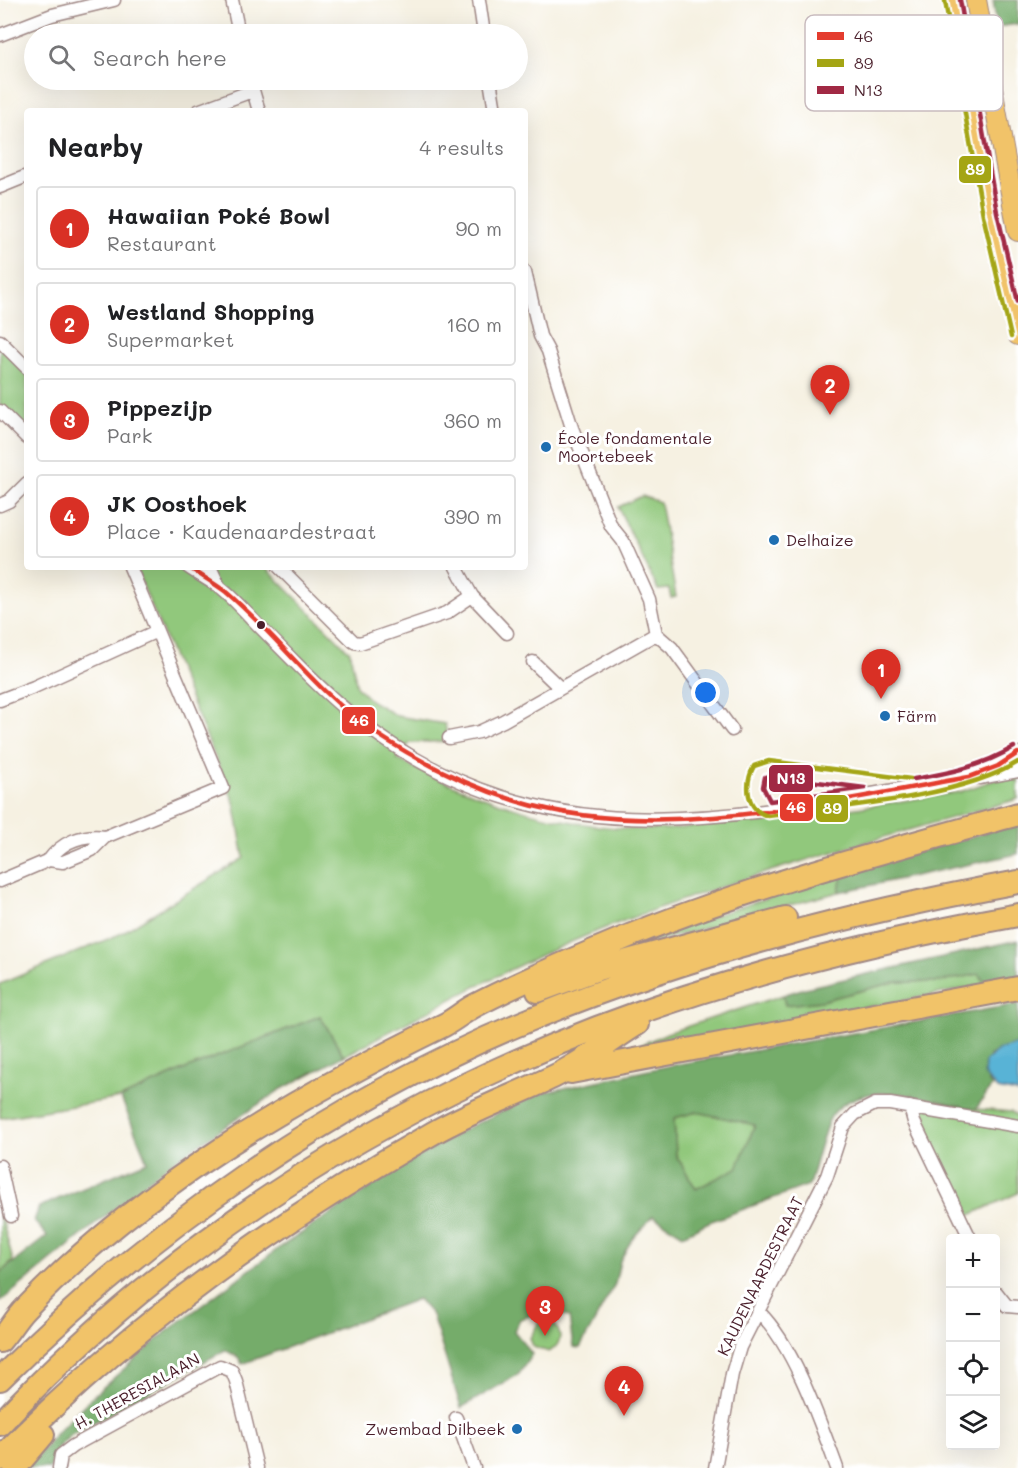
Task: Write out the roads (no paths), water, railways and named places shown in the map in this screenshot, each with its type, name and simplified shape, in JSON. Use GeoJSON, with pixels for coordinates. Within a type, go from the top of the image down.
{"type":"FeatureCollection","features":[{"type":"Feature","properties":{"kind":"highway"},"geometry":{"type":"LineString","coordinates":[[0,1341],[24,1310],[100,1240],[178,1179],[289,1105],[373,1059],[448,1023],[472,1007],[617,941],[697,911],[792,879],[1018,814]]}},
{"type":"Feature","properties":{"kind":"highway"},"geometry":{"type":"LineString","coordinates":[[0,1379],[42,1337],[120,1267],[184,1219],[263,1163],[405,1079],[533,1018],[657,972],[766,939],[874,912],[1018,882]]}},
{"type":"Feature","properties":{"kind":"highway"},"geometry":{"type":"LineString","coordinates":[[448,1023],[474,1016],[598,969],[724,933],[847,904],[874,912]]}},
{"type":"Feature","properties":{"kind":"highway"},"geometry":{"type":"LineString","coordinates":[[0,1424],[80,1346],[153,1283],[268,1198],[346,1149],[424,1106],[511,1064],[597,1028],[669,1004],[805,962],[1018,915]]}},
{"type":"Feature","properties":{"kind":"highway"},"geometry":{"type":"LineString","coordinates":[[554,1076],[783,1030],[1018,988]]}},
{"type":"Feature","properties":{"kind":"highway"},"geometry":{"type":"LineString","coordinates":[[0,1459],[71,1389],[93,1373],[193,1287],[326,1195],[436,1131],[554,1076],[669,1004]]}},
{"type":"Feature","properties":{"kind":"highway"},"geometry":{"type":"LineString","coordinates":[[0,1322],[24,1310]]}},
{"type":"Feature","properties":{"kind":"highway"},"geometry":{"type":"LineString","coordinates":[[15,1468],[93,1373]]}},
{"type":"Feature","properties":{"kind":"main road"},"geometry":{"type":"LineString","coordinates":[[952,0],[955,15]]}},
{"type":"Feature","properties":{"kind":"main road"},"geometry":{"type":"LineString","coordinates":[[976,0],[979,15]]}},
{"type":"Feature","properties":{"kind":"main road"},"geometry":{"type":"LineString","coordinates":[[971,111],[990,215],[1018,335]]}},
{"type":"Feature","properties":{"kind":"main road"},"geometry":{"type":"LineString","coordinates":[[995,111],[1018,231]]}},
{"type":"Feature","properties":{"kind":"street"},"geometry":{"type":"LineString","coordinates":[[27,24],[52,15],[114,0]]}},
{"type":"Feature","properties":{"kind":"street"},"geometry":{"type":"LineString","coordinates":[[232,0],[237,24]]}},
{"type":"Feature","properties":{"kind":"street"},"geometry":{"type":"LineString","coordinates":[[479,0],[483,24]]}},
{"type":"Feature","properties":{"kind":"street"},"geometry":{"type":"LineString","coordinates":[[0,34],[24,25]]}},
{"type":"Feature","properties":{"kind":"street"},"geometry":{"type":"LineString","coordinates":[[204,108],[241,90]]}},
{"type":"Feature","properties":{"kind":"street"},"geometry":{"type":"LineString","coordinates":[[253,90],[258,108]]}},
{"type":"Feature","properties":{"kind":"street"},"geometry":{"type":"LineString","coordinates":[[492,90],[495,108]]}},
{"type":"Feature","properties":{"kind":"street"},"geometry":{"type":"LineString","coordinates":[[0,187],[24,177]]}},
{"type":"Feature","properties":{"kind":"street"},"geometry":{"type":"LineString","coordinates":[[528,285],[540,336],[548,351],[572,428],[611,526],[623,541],[649,599],[656,634],[672,648],[732,730]]}},
{"type":"Feature","properties":{"kind":"street"},"geometry":{"type":"LineString","coordinates":[[0,341],[24,365]]}},
{"type":"Feature","properties":{"kind":"street"},"geometry":{"type":"LineString","coordinates":[[0,411],[24,431]]}},
{"type":"Feature","properties":{"kind":"street"},"geometry":{"type":"LineString","coordinates":[[0,505],[9,501],[24,486]]}},
{"type":"Feature","properties":{"kind":"street"},"geometry":{"type":"LineString","coordinates":[[0,881],[49,861],[63,862],[92,850],[105,837],[223,788],[131,570]]}},
{"type":"Feature","properties":{"kind":"street"},"geometry":{"type":"LineString","coordinates":[[193,570],[219,587],[349,713],[401,750],[471,786],[517,801],[592,817],[639,820],[713,817],[969,777],[998,766],[1018,753]]}},
{"type":"Feature","properties":{"kind":"street"},"geometry":{"type":"LineString","coordinates":[[211,570],[219,587]]}},
{"type":"Feature","properties":{"kind":"street"},"geometry":{"type":"LineString","coordinates":[[282,570],[354,642],[360,643],[447,613],[472,596]]}},
{"type":"Feature","properties":{"kind":"street"},"geometry":{"type":"LineString","coordinates":[[458,570],[472,596],[507,633]]}},
{"type":"Feature","properties":{"kind":"street"},"geometry":{"type":"LineString","coordinates":[[0,700],[157,631]]}},
{"type":"Feature","properties":{"kind":"street"},"geometry":{"type":"LineString","coordinates":[[449,738],[479,732],[656,634]]}},
{"type":"Feature","properties":{"kind":"street"},"geometry":{"type":"LineString","coordinates":[[533,662],[560,688]]}},
{"type":"Feature","properties":{"kind":"street"},"geometry":{"type":"LineString","coordinates":[[969,777],[981,778],[1018,771]]}},
{"type":"Feature","properties":{"kind":"street","name":"KAUDENAARDESTRAAT"},"geometry":{"type":"LineString","coordinates":[[716,1468],[735,1362],[827,1176],[847,1121],[859,1111],[881,1104],[906,1106]]}},
{"type":"Feature","properties":{"kind":"street"},"geometry":{"type":"LineString","coordinates":[[906,1106],[1018,1126]]}},
{"type":"Feature","properties":{"kind":"street"},"geometry":{"type":"LineString","coordinates":[[906,1106],[968,1234]]}},
{"type":"Feature","properties":{"kind":"street"},"geometry":{"type":"LineString","coordinates":[[0,1166],[11,1216]]}},
{"type":"Feature","properties":{"kind":"street"},"geometry":{"type":"LineString","coordinates":[[1000,1297],[1007,1306],[1018,1307]]}},
{"type":"Feature","properties":{"kind":"street"},"geometry":{"type":"LineString","coordinates":[[759,1312],[772,1325],[790,1359],[822,1427],[837,1468]]}},
{"type":"Feature","properties":{"kind":"street","name":"H. THERESIALAAN"},"geometry":{"type":"LineString","coordinates":[[60,1462],[73,1446],[220,1366],[232,1371],[256,1468]]}},
{"type":"Feature","properties":{"kind":"street"},"geometry":{"type":"LineString","coordinates":[[456,1418],[474,1468]]}},
{"type":"Feature","properties":{"kind":"water"},"geometry":{"type":"Polygon","coordinates":[[[1018,1044],[1018,1093],[997,1089],[984,1074],[985,1062],[998,1050],[1018,1044]]]}},
{"type":"Feature","properties":{"kind":"place","name":"Westland Shopping"},"geometry":{"type":"Point","coordinates":[830,415]}},
{"type":"Feature","properties":{"kind":"place","name":"École fondamentale Moortebeek"},"geometry":{"type":"Point","coordinates":[546,447]}},
{"type":"Feature","properties":{"kind":"place","name":"Delhaize"},"geometry":{"type":"Point","coordinates":[774,540]}},
{"type":"Feature","properties":{"kind":"place","name":"Hawaiian Poké Bowl"},"geometry":{"type":"Point","coordinates":[881,699]}},
{"type":"Feature","properties":{"kind":"place","name":"Färm"},"geometry":{"type":"Point","coordinates":[885,716]}},
{"type":"Feature","properties":{"kind":"place","name":"Pippezijp"},"geometry":{"type":"Point","coordinates":[545,1336]}},
{"type":"Feature","properties":{"kind":"place","name":"JK Oosthoek"},"geometry":{"type":"Point","coordinates":[624,1416]}},
{"type":"Feature","properties":{"kind":"place","name":"Zwembad Dilbeek"},"geometry":{"type":"Point","coordinates":[517,1429]}}]}
